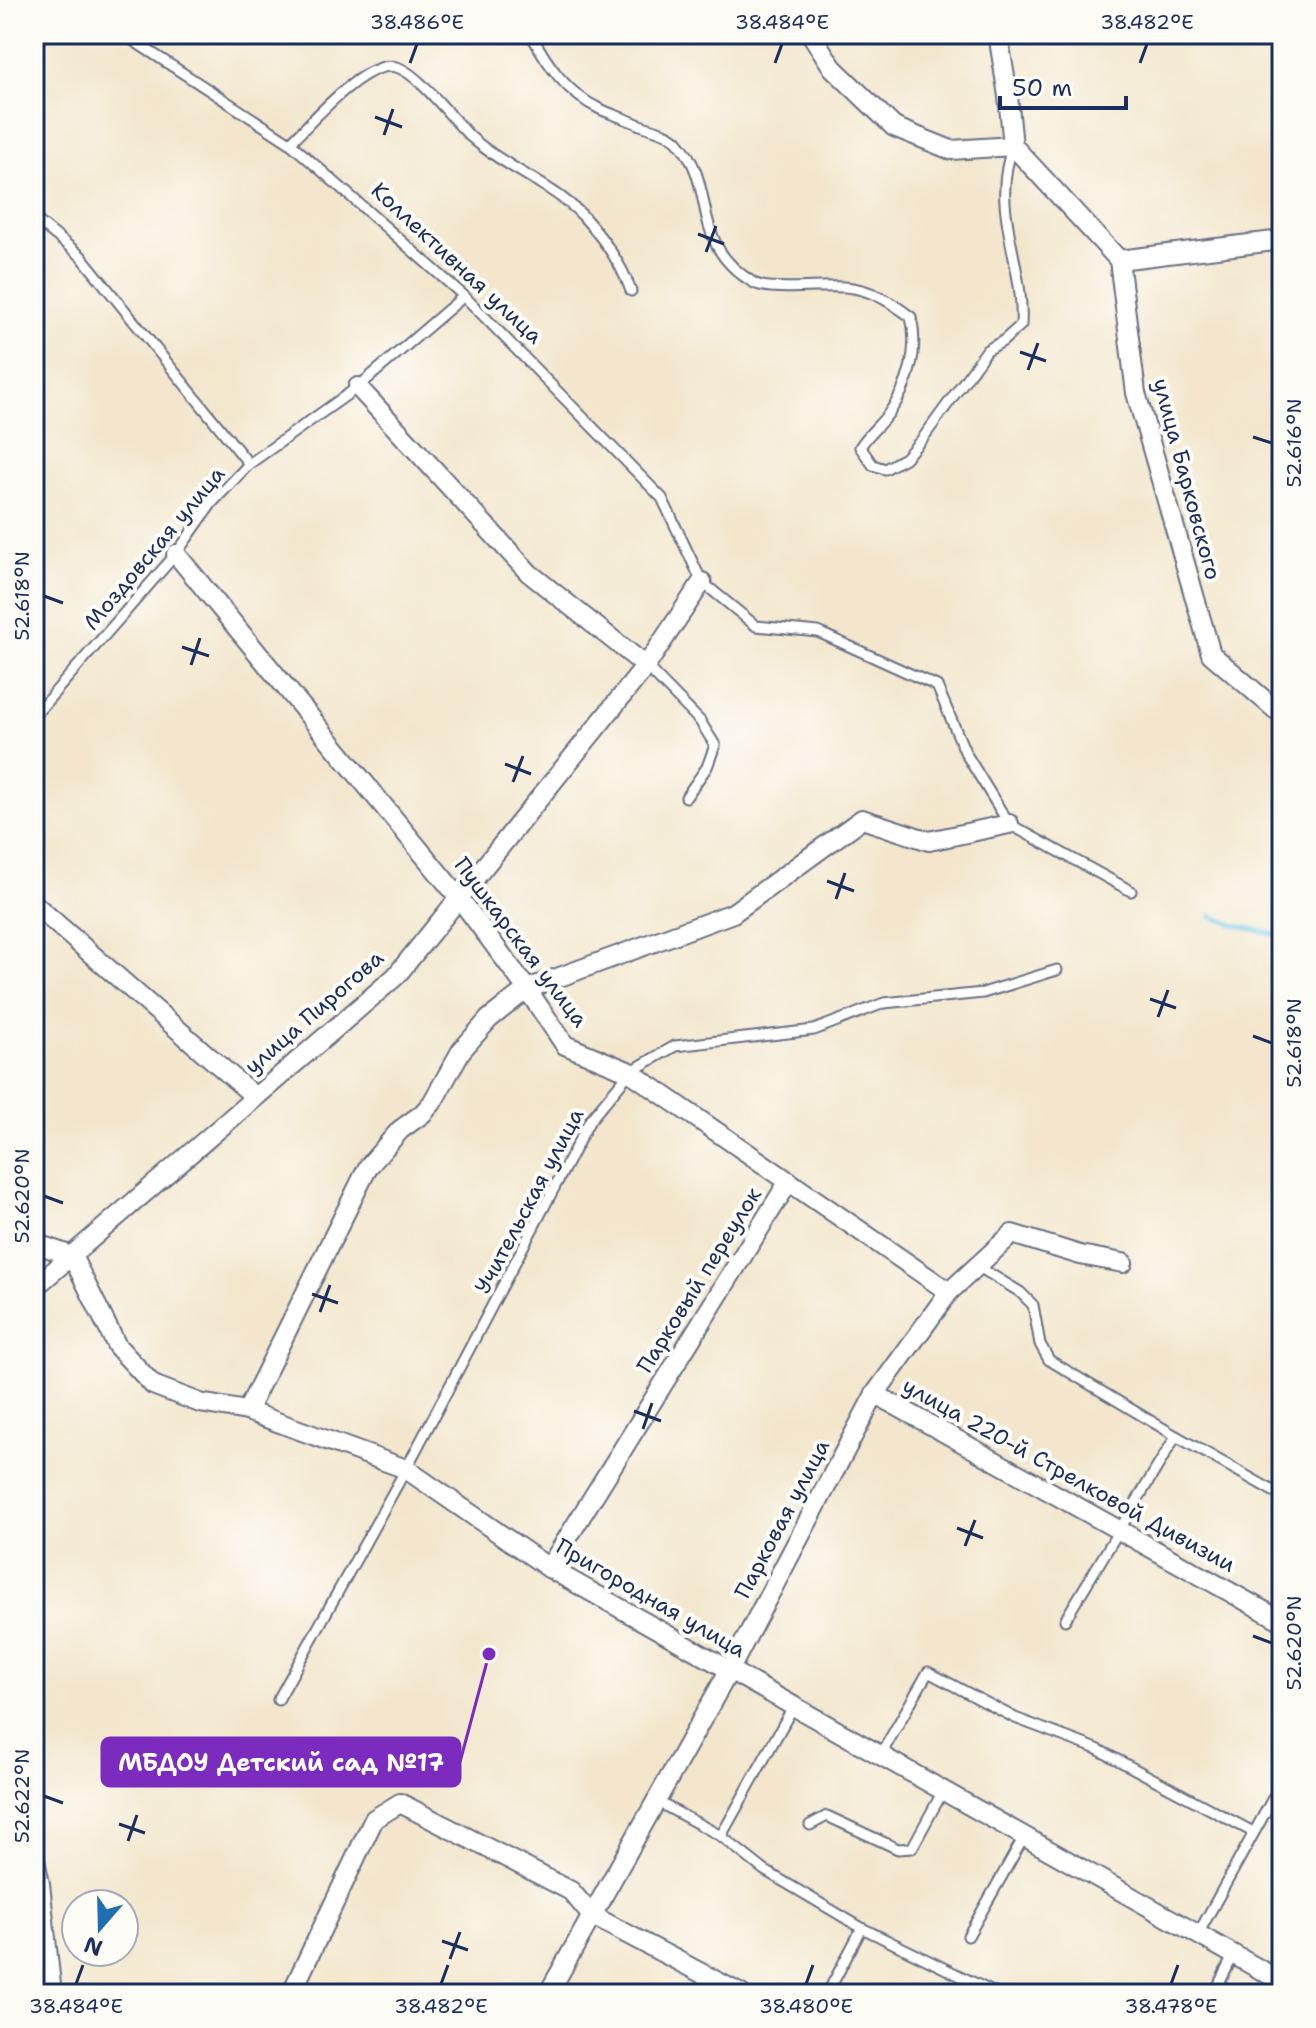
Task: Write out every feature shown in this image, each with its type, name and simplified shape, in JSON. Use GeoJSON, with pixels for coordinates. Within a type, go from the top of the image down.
{"type":"FeatureCollection","features":[{"type":"Feature","properties":{"kind":"street"},"geometry":{"type":"LineString","coordinates":[[811,34],[833,68],[894,127],[951,150],[1013,146]]}},
{"type":"Feature","properties":{"kind":"street"},"geometry":{"type":"LineString","coordinates":[[998,34],[1013,146],[1119,260],[1282,240]]}},
{"type":"Feature","properties":{"kind":"street","name":"улица Барковского"},"geometry":{"type":"LineString","coordinates":[[1119,260],[1136,393],[1211,654],[1279,708]]}},
{"type":"Feature","properties":{"kind":"street"},"geometry":{"type":"LineString","coordinates":[[358,387],[529,573],[646,666]]}},
{"type":"Feature","properties":{"kind":"street","name":"Пушкарская улица"},"geometry":{"type":"LineString","coordinates":[[176,554],[460,899],[565,1045],[630,1072],[949,1292]]}},
{"type":"Feature","properties":{"kind":"street","name":"улица Пирогова"},"geometry":{"type":"LineString","coordinates":[[34,1288],[396,976],[646,666],[702,582]]}},
{"type":"Feature","properties":{"kind":"street"},"geometry":{"type":"LineString","coordinates":[[247,1411],[368,1167],[400,1130],[432,1103],[461,1051],[489,1019],[527,989],[733,913],[862,819],[929,841],[1009,824]]}},
{"type":"Feature","properties":{"kind":"street"},"geometry":{"type":"LineString","coordinates":[[34,904],[254,1096]]}},
{"type":"Feature","properties":{"kind":"street","name":"Парковый переулок"},"geometry":{"type":"LineString","coordinates":[[549,1568],[789,1181]]}},
{"type":"Feature","properties":{"kind":"street","name":"Парковая улица"},"geometry":{"type":"LineString","coordinates":[[548,1994],[729,1671],[875,1394],[949,1292],[1012,1234],[1080,1255],[1123,1263]]}},
{"type":"Feature","properties":{"kind":"street"},"geometry":{"type":"LineString","coordinates":[[34,1243],[72,1256]]}},
{"type":"Feature","properties":{"kind":"street","name":"Пригородная улица"},"geometry":{"type":"LineString","coordinates":[[72,1256],[117,1346],[153,1385],[200,1403],[247,1411],[406,1469],[549,1568],[1282,1982]]}},
{"type":"Feature","properties":{"kind":"street","name":"улица 220-й Стрелковой Дивизии"},"geometry":{"type":"LineString","coordinates":[[875,1394],[1282,1621]]}},
{"type":"Feature","properties":{"kind":"street"},"geometry":{"type":"LineString","coordinates":[[291,1994],[374,1819],[400,1803],[571,1891],[591,1915],[741,1994]]}},
{"type":"Feature","properties":{"kind":"street"},"geometry":{"type":"LineString","coordinates":[[34,1855],[52,1994]]}},
{"type":"Feature","properties":{"kind":"lane","name":"Коллективная улица"},"geometry":{"type":"LineString","coordinates":[[123,34],[290,143],[464,296],[662,498],[702,582]]}},
{"type":"Feature","properties":{"kind":"lane"},"geometry":{"type":"LineString","coordinates":[[531,34],[558,78],[579,96],[598,109],[677,140],[698,180],[712,240],[734,268],[757,285],[846,287],[876,294],[911,317],[915,350],[907,375],[888,414],[870,431],[860,447],[873,465],[885,469],[905,458],[923,438],[987,350],[1021,325],[1019,280],[1004,209],[1006,165],[1013,146]]}},
{"type":"Feature","properties":{"kind":"lane"},"geometry":{"type":"LineString","coordinates":[[290,143],[350,85],[375,70],[395,66],[421,85],[491,155],[579,212],[623,269],[631,291]]}},
{"type":"Feature","properties":{"kind":"lane"},"geometry":{"type":"LineString","coordinates":[[34,218],[81,256],[249,464]]}},
{"type":"Feature","properties":{"kind":"lane","name":"Моздовская улица"},"geometry":{"type":"LineString","coordinates":[[34,716],[176,554],[212,503],[249,464],[358,387],[464,296]]}},
{"type":"Feature","properties":{"kind":"lane"},"geometry":{"type":"LineString","coordinates":[[702,582],[756,626],[818,632],[937,686],[966,754],[1009,824],[1131,891]]}},
{"type":"Feature","properties":{"kind":"lane"},"geometry":{"type":"LineString","coordinates":[[646,666],[700,721],[715,745],[707,767],[686,797]]}},
{"type":"Feature","properties":{"kind":"lane","name":"Учительская улица"},"geometry":{"type":"LineString","coordinates":[[278,1700],[406,1469],[590,1120],[630,1072],[675,1046],[814,1030],[884,1003],[983,993],[1057,970]]}},
{"type":"Feature","properties":{"kind":"lane"},"geometry":{"type":"LineString","coordinates":[[977,1266],[1020,1292],[1033,1305],[1040,1344],[1049,1360],[1282,1496]]}},
{"type":"Feature","properties":{"kind":"lane"},"geometry":{"type":"LineString","coordinates":[[1065,1620],[1176,1436]]}},
{"type":"Feature","properties":{"kind":"lane"},"geometry":{"type":"LineString","coordinates":[[880,1756],[928,1672],[1015,1718],[1097,1749],[1253,1832]]}},
{"type":"Feature","properties":{"kind":"lane"},"geometry":{"type":"LineString","coordinates":[[721,1836],[793,1707]]}},
{"type":"Feature","properties":{"kind":"lane"},"geometry":{"type":"LineString","coordinates":[[1198,1934],[1282,1782]]}},
{"type":"Feature","properties":{"kind":"lane"},"geometry":{"type":"LineString","coordinates":[[810,1825],[827,1816],[898,1849],[912,1848],[943,1791]]}},
{"type":"Feature","properties":{"kind":"lane"},"geometry":{"type":"LineString","coordinates":[[656,1801],[721,1836],[764,1870],[862,1928],[997,1994]]}},
{"type":"Feature","properties":{"kind":"lane"},"geometry":{"type":"LineString","coordinates":[[968,1936],[1024,1837]]}},
{"type":"Feature","properties":{"kind":"lane"},"geometry":{"type":"LineString","coordinates":[[827,1994],[862,1928]]}},
{"type":"Feature","properties":{"kind":"lane"},"geometry":{"type":"LineString","coordinates":[[1214,1994],[1234,1954]]}},
{"type":"Feature","properties":{"kind":"waterway"},"geometry":{"type":"LineString","coordinates":[[1211,916],[1234,925],[1282,936]]}},
{"type":"Feature","properties":{"kind":"place","name":"МБДОУ Детский сад №17"},"geometry":{"type":"Point","coordinates":[489,1654]}}]}
